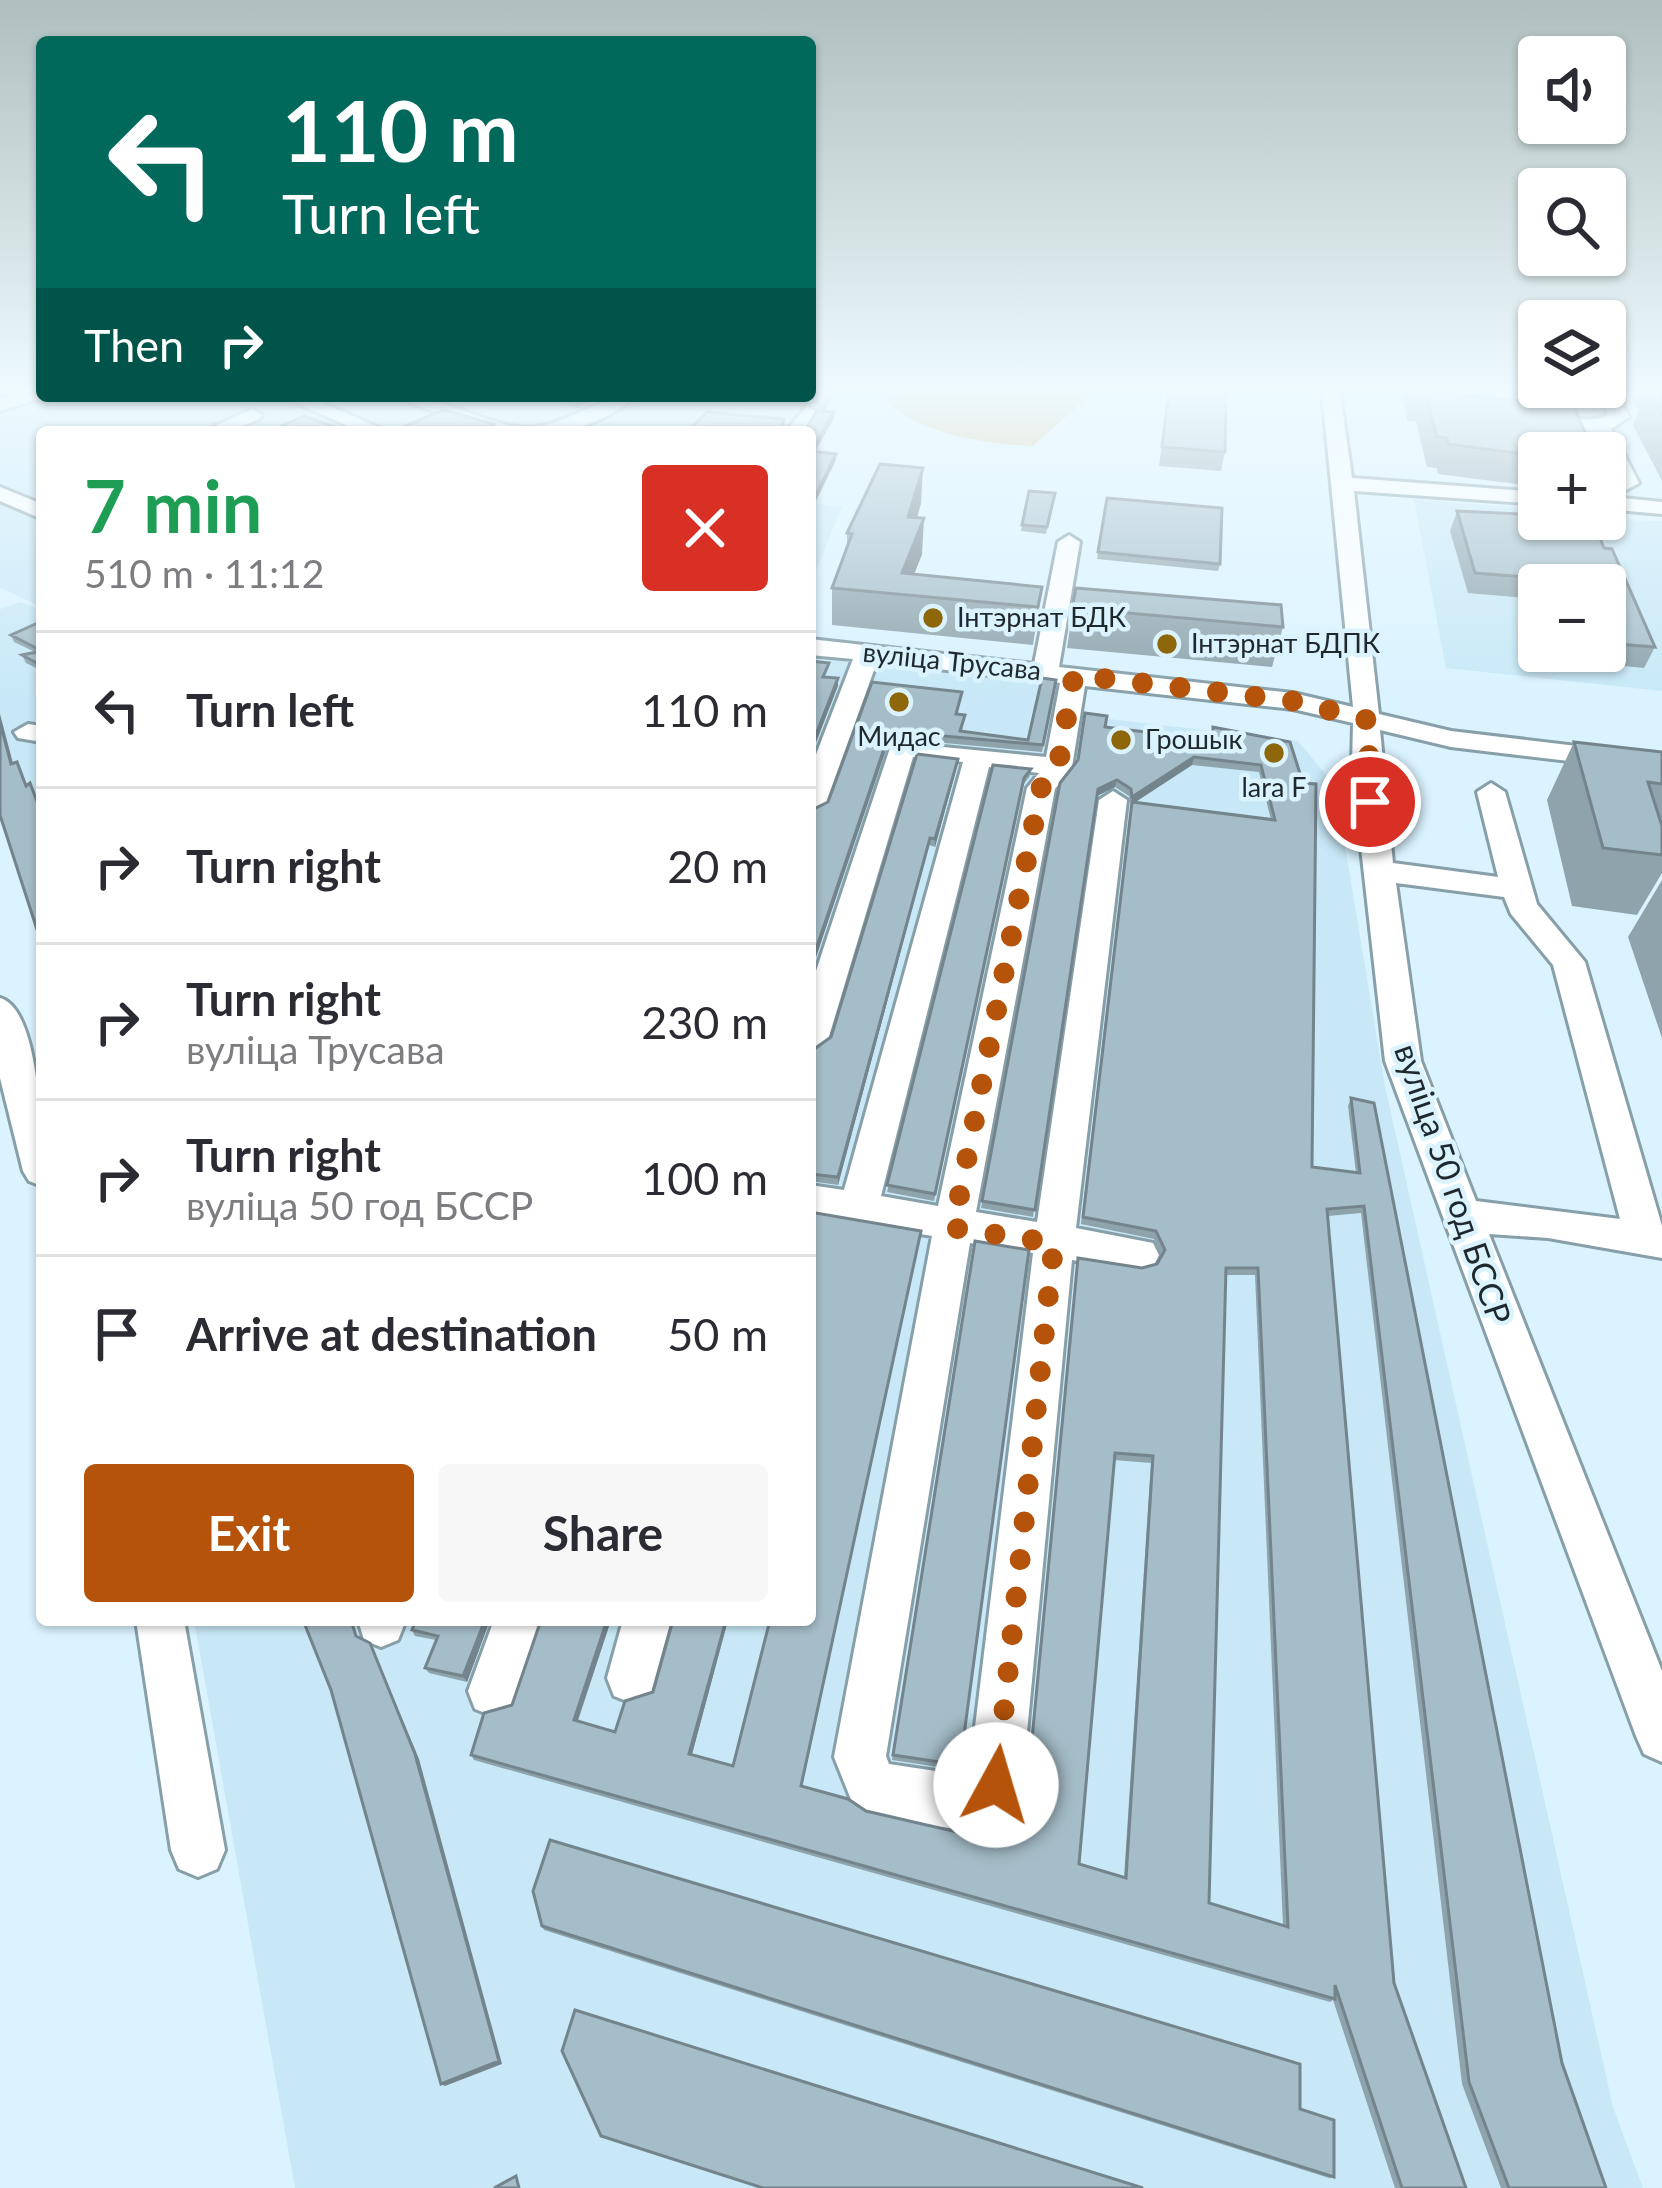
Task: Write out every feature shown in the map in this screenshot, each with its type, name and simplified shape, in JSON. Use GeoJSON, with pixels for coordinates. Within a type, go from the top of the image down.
{"type":"FeatureCollection","features":[{"type":"Feature","properties":{"kind":"street"},"geometry":{"type":"LineString","coordinates":[[3,494],[36,508]]}},
{"type":"Feature","properties":{"kind":"street","name":"вуліца 50 год БССР"},"geometry":{"type":"LineString","coordinates":[[1343,494],[1368,720],[1366,768],[1403,1061],[1662,1736]]}},
{"type":"Feature","properties":{"kind":"street"},"geometry":{"type":"LineString","coordinates":[[1484,494],[1518,497]]}},
{"type":"Feature","properties":{"kind":"street"},"geometry":{"type":"LineString","coordinates":[[1626,505],[1662,508]]}},
{"type":"Feature","properties":{"kind":"street"},"geometry":{"type":"LineString","coordinates":[[1069,542],[1058,767],[1041,788],[953,1228],[860,1757],[873,1788],[956,1805],[979,1804],[996,1785],[1054,1243],[1113,800]]}},
{"type":"Feature","properties":{"kind":"street","name":"вуліца Трусава"},"geometry":{"type":"LineString","coordinates":[[816,648],[1293,701],[1451,739],[1662,764]]}},
{"type":"Feature","properties":{"kind":"street"},"geometry":{"type":"LineString","coordinates":[[816,792],[868,653]]}},
{"type":"Feature","properties":{"kind":"street"},"geometry":{"type":"LineString","coordinates":[[816,1023],[906,734],[983,757],[1058,767]]}},
{"type":"Feature","properties":{"kind":"street"},"geometry":{"type":"LineString","coordinates":[[858,1210],[975,765],[983,757]]}},
{"type":"Feature","properties":{"kind":"street"},"geometry":{"type":"LineString","coordinates":[[1460,1216],[1548,1222],[1654,1240],[1569,962],[1522,908],[1491,792]]}},
{"type":"Feature","properties":{"kind":"street"},"geometry":{"type":"LineString","coordinates":[[1379,872],[1516,889]]}},
{"type":"Feature","properties":{"kind":"street"},"geometry":{"type":"LineString","coordinates":[[0,1010],[36,1148]]}},
{"type":"Feature","properties":{"kind":"street"},"geometry":{"type":"LineString","coordinates":[[816,1201],[953,1228],[1139,1255]]}},
{"type":"Feature","properties":{"kind":"street"},"geometry":{"type":"LineString","coordinates":[[161,1626],[198,1850]]}},
{"type":"Feature","properties":{"kind":"street"},"geometry":{"type":"LineString","coordinates":[[493,1690],[516,1626]]}},
{"type":"Feature","properties":{"kind":"street"},"geometry":{"type":"LineString","coordinates":[[632,1678],[645,1626]]}},
{"type":"Feature","properties":{"kind":"shaded area"},"geometry":{"type":"Polygon","coordinates":[[[0,494],[36,494],[36,604],[0,588],[0,494]]]}},
{"type":"Feature","properties":{"kind":"shaded area"},"geometry":{"type":"Polygon","coordinates":[[[1414,499],[1518,508],[1518,540],[1626,540],[1626,520],[1662,521],[1662,691],[1446,668],[1414,499]]]}},
{"type":"Feature","properties":{"kind":"shaded area"},"geometry":{"type":"Polygon","coordinates":[[[816,504],[842,507],[816,570],[816,504]]]}},
{"type":"Feature","properties":{"kind":"shaded area"},"geometry":{"type":"Polygon","coordinates":[[[21,602],[36,608],[36,886],[0,788],[0,609],[21,602]]]}},
{"type":"Feature","properties":{"kind":"shaded area"},"geometry":{"type":"Polygon","coordinates":[[[816,654],[1087,682],[1083,716],[1298,741],[1335,786],[1385,1086],[1613,2107],[1643,2188],[295,2188],[195,1626],[816,1626],[816,654]]]}},
{"type":"Feature","properties":{"kind":"building"},"geometry":{"type":"Polygon","coordinates":[[[866,494],[915,494],[908,517],[924,518],[902,573],[1042,587],[1038,607],[832,588],[852,534],[847,533],[866,494]]]}},
{"type":"Feature","properties":{"kind":"building"},"geometry":{"type":"Polygon","coordinates":[[[1028,494],[1055,494],[1047,527],[1022,525],[1028,494]]]}},
{"type":"Feature","properties":{"kind":"building"},"geometry":{"type":"Polygon","coordinates":[[[1107,498],[1222,508],[1220,564],[1098,552],[1107,498]]]}},
{"type":"Feature","properties":{"kind":"building"},"geometry":{"type":"Polygon","coordinates":[[[1457,511],[1518,514],[1518,540],[1601,540],[1604,548],[1612,549],[1619,564],[1518,564],[1518,576],[1475,573],[1457,511]]]}},
{"type":"Feature","properties":{"kind":"building"},"geometry":{"type":"Polygon","coordinates":[[[1626,581],[1655,647],[1626,645],[1626,581]]]}},
{"type":"Feature","properties":{"kind":"building"},"geometry":{"type":"Polygon","coordinates":[[[1076,588],[1281,605],[1283,627],[1072,608],[1076,588]]]}},
{"type":"Feature","properties":{"kind":"building"},"geometry":{"type":"Polygon","coordinates":[[[36,624],[36,648],[11,635],[36,624]]]}},
{"type":"Feature","properties":{"kind":"building"},"geometry":{"type":"Polygon","coordinates":[[[816,662],[829,663],[823,677],[838,678],[816,735],[816,662]]]}},
{"type":"Feature","properties":{"kind":"building"},"geometry":{"type":"Polygon","coordinates":[[[1042,678],[1056,680],[1043,745],[890,731],[816,949],[816,808],[828,802],[872,682],[962,692],[956,714],[965,715],[960,731],[1028,740],[1042,678]]]}},
{"type":"Feature","properties":{"kind":"building"},"geometry":{"type":"Polygon","coordinates":[[[1085,713],[1107,716],[1105,727],[1195,738],[1213,736],[1213,727],[1290,742],[1303,783],[1316,784],[1312,1167],[1360,1173],[1351,1098],[1374,1103],[1562,2063],[1606,2188],[1509,2188],[1469,2082],[1364,1206],[1327,1209],[1394,1983],[1466,2188],[1402,2188],[1335,1985],[1335,1999],[471,1755],[484,1713],[512,1705],[539,1626],[605,1626],[574,1720],[615,1732],[625,1701],[653,1692],[671,1626],[724,1626],[689,1754],[733,1766],[768,1626],[816,1626],[816,1213],[921,1231],[801,1786],[848,1799],[866,1811],[1009,1844],[1012,1811],[1028,1781],[1078,1258],[1142,1268],[1157,1264],[1165,1250],[1156,1231],[1083,1217],[1132,802],[1275,820],[1261,765],[1194,757],[1132,797],[1131,789],[1117,780],[1098,789],[1035,1210],[982,1201],[1060,783],[1078,760],[1085,713]],[[1226,1268],[1209,1903],[1288,1927],[1258,1268],[1226,1268]],[[1115,1453],[1079,1864],[1126,1878],[1153,1456],[1115,1453]]]}},
{"type":"Feature","properties":{"kind":"building"},"geometry":{"type":"Polygon","coordinates":[[[0,722],[11,764],[17,762],[36,798],[36,926],[0,815],[0,722]]]}},
{"type":"Feature","properties":{"kind":"building"},"geometry":{"type":"Polygon","coordinates":[[[1574,742],[1662,752],[1662,784],[1648,782],[1662,826],[1662,855],[1603,848],[1574,742]]]}},
{"type":"Feature","properties":{"kind":"building"},"geometry":{"type":"Polygon","coordinates":[[[917,754],[958,759],[935,839],[930,838],[838,1177],[816,1175],[816,1048],[831,1037],[917,754]]]}},
{"type":"Feature","properties":{"kind":"building"},"geometry":{"type":"Polygon","coordinates":[[[993,765],[1031,769],[1024,778],[935,1194],[887,1185],[993,765]]]}},
{"type":"Feature","properties":{"kind":"building"},"geometry":{"type":"Polygon","coordinates":[[[975,1241],[1029,1250],[960,1765],[893,1755],[975,1241]]]}},
{"type":"Feature","properties":{"kind":"building"},"geometry":{"type":"Polygon","coordinates":[[[305,1626],[353,1626],[356,1636],[370,1643],[415,1754],[499,2061],[441,2084],[331,1690],[305,1626]]]}},
{"type":"Feature","properties":{"kind":"building"},"geometry":{"type":"Polygon","coordinates":[[[414,1626],[483,1626],[463,1676],[425,1668],[438,1636],[412,1630],[414,1626]]]}},
{"type":"Feature","properties":{"kind":"building"},"geometry":{"type":"Polygon","coordinates":[[[550,1840],[1300,2064],[1300,2109],[1334,2120],[1334,2177],[542,1926],[533,1891],[550,1840]]]}},
{"type":"Feature","properties":{"kind":"building"},"geometry":{"type":"Polygon","coordinates":[[[575,2010],[1143,2188],[763,2188],[601,2136],[562,2051],[575,2010]]]}},
{"type":"Feature","properties":{"kind":"building"},"geometry":{"type":"Polygon","coordinates":[[[516,2176],[519,2188],[494,2188],[516,2176]]]}},
{"type":"Feature","properties":{"kind":"place","name":"Інтэрнат БДК"},"geometry":{"type":"Point","coordinates":[933,618]}},
{"type":"Feature","properties":{"kind":"place","name":"Інтэрнат БДПК"},"geometry":{"type":"Point","coordinates":[1167,644]}},
{"type":"Feature","properties":{"kind":"place","name":"Мидас"},"geometry":{"type":"Point","coordinates":[899,702]}},
{"type":"Feature","properties":{"kind":"place","name":"Грошык"},"geometry":{"type":"Point","coordinates":[1121,740]}},
{"type":"Feature","properties":{"kind":"place","name":"lara F"},"geometry":{"type":"Point","coordinates":[1274,753]}},
{"type":"Feature","properties":{"kind":"route"},"geometry":{"type":"LineString","coordinates":[[996,1785],[1054,1243],[953,1228],[1041,788],[1058,767],[1074,675],[1293,701],[1368,720],[1370,802]]}}]}
